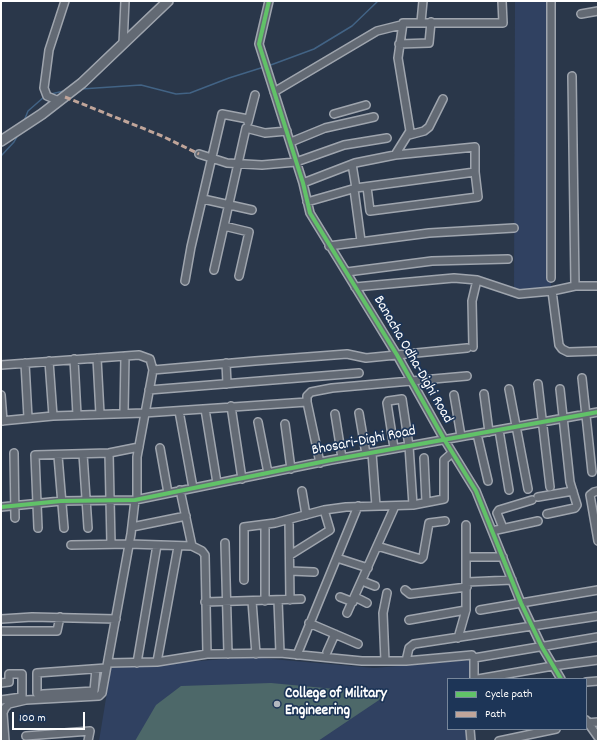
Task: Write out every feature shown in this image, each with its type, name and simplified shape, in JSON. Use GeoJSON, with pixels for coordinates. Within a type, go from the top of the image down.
{"type":"FeatureCollection","features":[{"type":"Feature","properties":{"kind":"main road"},"geometry":{"type":"LineString","coordinates":[[1,141],[59,101],[82,83],[168,1]]}},
{"type":"Feature","properties":{"kind":"street"},"geometry":{"type":"LineString","coordinates":[[59,101],[48,96],[44,88],[49,50],[65,1]]}},
{"type":"Feature","properties":{"kind":"street"},"geometry":{"type":"LineString","coordinates":[[123,44],[125,1]]}},
{"type":"Feature","properties":{"kind":"street","name":"Banacha Odha-Dighi Road"},"geometry":{"type":"LineString","coordinates":[[269,1],[259,44],[291,142],[307,202],[314,221],[397,355],[452,453],[476,491],[521,602],[542,647],[560,678]]}},
{"type":"Feature","properties":{"kind":"street"},"geometry":{"type":"LineString","coordinates":[[421,22],[424,1]]}},
{"type":"Feature","properties":{"kind":"street"},"geometry":{"type":"LineString","coordinates":[[274,92],[377,31],[401,25],[406,21],[503,23],[502,1]]}},
{"type":"Feature","properties":{"kind":"street"},"geometry":{"type":"LineString","coordinates":[[551,1],[551,278]]}},
{"type":"Feature","properties":{"kind":"street"},"geometry":{"type":"LineString","coordinates":[[581,14],[598,11]]}},
{"type":"Feature","properties":{"kind":"street"},"geometry":{"type":"LineString","coordinates":[[399,44],[429,43],[431,22]]}},
{"type":"Feature","properties":{"kind":"street"},"geometry":{"type":"LineString","coordinates":[[395,155],[409,135],[408,112],[398,58],[401,25]]}},
{"type":"Feature","properties":{"kind":"street"},"geometry":{"type":"LineString","coordinates":[[572,76],[576,286]]}},
{"type":"Feature","properties":{"kind":"street"},"geometry":{"type":"LineString","coordinates":[[214,270],[248,119],[255,95]]}},
{"type":"Feature","properties":{"kind":"street"},"geometry":{"type":"LineString","coordinates":[[409,135],[424,131],[430,126],[443,99]]}},
{"type":"Feature","properties":{"kind":"street"},"geometry":{"type":"LineString","coordinates":[[338,124],[333,111],[351,110],[366,105]]}},
{"type":"Feature","properties":{"kind":"street"},"geometry":{"type":"LineString","coordinates":[[351,110],[354,120]]}},
{"type":"Feature","properties":{"kind":"street"},"geometry":{"type":"LineString","coordinates":[[184,281],[222,114],[248,119]]}},
{"type":"Feature","properties":{"kind":"street"},"geometry":{"type":"LineString","coordinates":[[291,142],[338,124],[374,117]]}},
{"type":"Feature","properties":{"kind":"street"},"geometry":{"type":"LineString","coordinates":[[246,128],[272,133],[287,131]]}},
{"type":"Feature","properties":{"kind":"street"},"geometry":{"type":"LineString","coordinates":[[199,154],[212,159],[238,165],[262,165],[296,162],[344,145],[387,138]]}},
{"type":"Feature","properties":{"kind":"street"},"geometry":{"type":"LineString","coordinates":[[303,183],[352,164],[395,155],[475,147],[475,172],[478,197],[358,213]]}},
{"type":"Feature","properties":{"kind":"street"},"geometry":{"type":"LineString","coordinates":[[352,164],[361,241]]}},
{"type":"Feature","properties":{"kind":"street"},"geometry":{"type":"LineString","coordinates":[[307,202],[355,188],[475,172]]}},
{"type":"Feature","properties":{"kind":"street"},"geometry":{"type":"LineString","coordinates":[[367,187],[370,211]]}},
{"type":"Feature","properties":{"kind":"street"},"geometry":{"type":"LineString","coordinates":[[203,199],[252,210]]}},
{"type":"Feature","properties":{"kind":"street"},"geometry":{"type":"LineString","coordinates":[[224,226],[249,232],[239,276]]}},
{"type":"Feature","properties":{"kind":"street"},"geometry":{"type":"LineString","coordinates":[[329,246],[429,232],[514,228]]}},
{"type":"Feature","properties":{"kind":"street"},"geometry":{"type":"LineString","coordinates":[[347,272],[432,261],[508,259]]}},
{"type":"Feature","properties":{"kind":"street"},"geometry":{"type":"LineString","coordinates":[[355,287],[454,278],[476,280],[519,294],[576,286],[598,286]]}},
{"type":"Feature","properties":{"kind":"street"},"geometry":{"type":"LineString","coordinates":[[153,370],[347,354],[366,358],[470,348],[472,302],[476,280]]}},
{"type":"Feature","properties":{"kind":"street"},"geometry":{"type":"LineString","coordinates":[[556,290],[562,292],[589,290]]}},
{"type":"Feature","properties":{"kind":"street"},"geometry":{"type":"LineString","coordinates":[[556,290],[559,345],[562,350],[568,352],[598,351]]}},
{"type":"Feature","properties":{"kind":"street"},"geometry":{"type":"LineString","coordinates":[[124,413],[125,356]]}},
{"type":"Feature","properties":{"kind":"street"},"geometry":{"type":"LineString","coordinates":[[1,365],[74,359],[145,356],[152,363],[153,370],[138,447],[136,499],[132,527],[102,694],[99,696],[26,700],[9,704],[3,708],[2,721],[5,741]]}},
{"type":"Feature","properties":{"kind":"street"},"geometry":{"type":"LineString","coordinates":[[97,358],[100,414]]}},
{"type":"Feature","properties":{"kind":"street"},"geometry":{"type":"LineString","coordinates":[[74,359],[77,415]]}},
{"type":"Feature","properties":{"kind":"street"},"geometry":{"type":"LineString","coordinates":[[49,361],[53,416]]}},
{"type":"Feature","properties":{"kind":"street"},"geometry":{"type":"LineString","coordinates":[[24,363],[28,418]]}},
{"type":"Feature","properties":{"kind":"street"},"geometry":{"type":"LineString","coordinates":[[226,363],[227,384]]}},
{"type":"Feature","properties":{"kind":"street"},"geometry":{"type":"LineString","coordinates":[[149,390],[359,373]]}},
{"type":"Feature","properties":{"kind":"street"},"geometry":{"type":"LineString","coordinates":[[320,463],[307,402],[307,396],[311,392],[411,380],[467,376]]}},
{"type":"Feature","properties":{"kind":"street"},"geometry":{"type":"LineString","coordinates":[[582,378],[592,472]]}},
{"type":"Feature","properties":{"kind":"street"},"geometry":{"type":"LineString","coordinates":[[538,384],[550,487]]}},
{"type":"Feature","properties":{"kind":"street"},"geometry":{"type":"LineString","coordinates":[[509,389],[528,489]]}},
{"type":"Feature","properties":{"kind":"street"},"geometry":{"type":"LineString","coordinates":[[547,514],[575,508],[577,505],[570,482],[560,389]]}},
{"type":"Feature","properties":{"kind":"street"},"geometry":{"type":"LineString","coordinates":[[484,394],[489,432]]}},
{"type":"Feature","properties":{"kind":"street"},"geometry":{"type":"LineString","coordinates":[[1,395],[2,421],[53,416],[124,413],[144,414],[231,406],[307,402]]}},
{"type":"Feature","properties":{"kind":"street"},"geometry":{"type":"LineString","coordinates":[[454,395],[460,436]]}},
{"type":"Feature","properties":{"kind":"street"},"geometry":{"type":"LineString","coordinates":[[394,448],[387,403],[388,401],[403,400],[409,446],[413,505]]}},
{"type":"Feature","properties":{"kind":"street"},"geometry":{"type":"LineString","coordinates":[[231,406],[242,479]]}},
{"type":"Feature","properties":{"kind":"street"},"geometry":{"type":"LineString","coordinates":[[206,409],[217,484]]}},
{"type":"Feature","properties":{"kind":"street"},"geometry":{"type":"LineString","coordinates":[[179,411],[193,488]]}},
{"type":"Feature","properties":{"kind":"street","name":"Bhosari-Dighi Road"},"geometry":{"type":"LineString","coordinates":[[1,506],[38,505],[61,501],[136,499],[394,448],[598,412]]}},
{"type":"Feature","properties":{"kind":"street"},"geometry":{"type":"LineString","coordinates":[[359,413],[369,453],[376,506]]}},
{"type":"Feature","properties":{"kind":"street"},"geometry":{"type":"LineString","coordinates":[[335,414],[342,458]]}},
{"type":"Feature","properties":{"kind":"street"},"geometry":{"type":"LineString","coordinates":[[258,422],[268,473]]}},
{"type":"Feature","properties":{"kind":"street"},"geometry":{"type":"LineString","coordinates":[[285,424],[291,468]]}},
{"type":"Feature","properties":{"kind":"street"},"geometry":{"type":"LineString","coordinates":[[500,430],[509,490]]}},
{"type":"Feature","properties":{"kind":"street"},"geometry":{"type":"LineString","coordinates":[[477,434],[488,481]]}},
{"type":"Feature","properties":{"kind":"street"},"geometry":{"type":"LineString","coordinates":[[38,528],[35,455],[58,456],[109,453],[138,447]]}},
{"type":"Feature","properties":{"kind":"street"},"geometry":{"type":"LineString","coordinates":[[160,448],[168,493]]}},
{"type":"Feature","properties":{"kind":"street"},"geometry":{"type":"LineString","coordinates":[[14,453],[15,518]]}},
{"type":"Feature","properties":{"kind":"street"},"geometry":{"type":"LineString","coordinates":[[109,453],[111,544]]}},
{"type":"Feature","properties":{"kind":"street"},"geometry":{"type":"LineString","coordinates":[[244,580],[244,527],[265,525],[289,520],[324,510],[358,506],[413,505],[444,500],[444,460],[452,453]]}},
{"type":"Feature","properties":{"kind":"street"},"geometry":{"type":"LineString","coordinates":[[83,454],[88,528]]}},
{"type":"Feature","properties":{"kind":"street"},"geometry":{"type":"LineString","coordinates":[[58,456],[64,528]]}},
{"type":"Feature","properties":{"kind":"street"},"geometry":{"type":"LineString","coordinates":[[424,458],[426,502]]}},
{"type":"Feature","properties":{"kind":"street"},"geometry":{"type":"LineString","coordinates":[[180,490],[192,546]]}},
{"type":"Feature","properties":{"kind":"street"},"geometry":{"type":"LineString","coordinates":[[302,491],[306,515]]}},
{"type":"Feature","properties":{"kind":"street"},"geometry":{"type":"LineString","coordinates":[[504,528],[497,513],[499,510],[535,498],[573,491]]}},
{"type":"Feature","properties":{"kind":"street"},"geometry":{"type":"LineString","coordinates":[[598,491],[590,495],[596,521],[598,541]]}},
{"type":"Feature","properties":{"kind":"street"},"geometry":{"type":"LineString","coordinates":[[297,655],[358,506]]}},
{"type":"Feature","properties":{"kind":"street"},"geometry":{"type":"LineString","coordinates":[[348,613],[395,506]]}},
{"type":"Feature","properties":{"kind":"street"},"geometry":{"type":"LineString","coordinates":[[290,555],[330,530],[324,510]]}},
{"type":"Feature","properties":{"kind":"street"},"geometry":{"type":"LineString","coordinates":[[132,527],[186,516]]}},
{"type":"Feature","properties":{"kind":"street"},"geometry":{"type":"LineString","coordinates":[[289,520],[290,600]]}},
{"type":"Feature","properties":{"kind":"street"},"geometry":{"type":"LineString","coordinates":[[377,546],[421,559],[424,557],[429,523],[444,521]]}},
{"type":"Feature","properties":{"kind":"street"},"geometry":{"type":"LineString","coordinates":[[492,530],[538,521]]}},
{"type":"Feature","properties":{"kind":"street"},"geometry":{"type":"LineString","coordinates":[[265,525],[265,601]]}},
{"type":"Feature","properties":{"kind":"street"},"geometry":{"type":"LineString","coordinates":[[458,638],[466,610],[466,526]]}},
{"type":"Feature","properties":{"kind":"street"},"geometry":{"type":"LineString","coordinates":[[225,543],[228,654]]}},
{"type":"Feature","properties":{"kind":"street"},"geometry":{"type":"LineString","coordinates":[[71,545],[129,544],[178,547],[192,546],[202,551],[205,555],[207,654]]}},
{"type":"Feature","properties":{"kind":"street"},"geometry":{"type":"LineString","coordinates":[[137,663],[157,545]]}},
{"type":"Feature","properties":{"kind":"street"},"geometry":{"type":"LineString","coordinates":[[157,662],[178,547]]}},
{"type":"Feature","properties":{"kind":"street"},"geometry":{"type":"LineString","coordinates":[[467,557],[503,557]]}},
{"type":"Feature","properties":{"kind":"street"},"geometry":{"type":"LineString","coordinates":[[337,558],[368,568]]}},
{"type":"Feature","properties":{"kind":"street"},"geometry":{"type":"LineString","coordinates":[[290,571],[314,572]]}},
{"type":"Feature","properties":{"kind":"street"},"geometry":{"type":"LineString","coordinates":[[405,590],[410,594],[467,584],[512,580]]}},
{"type":"Feature","properties":{"kind":"street"},"geometry":{"type":"LineString","coordinates":[[362,581],[375,586]]}},
{"type":"Feature","properties":{"kind":"street"},"geometry":{"type":"LineString","coordinates":[[480,610],[598,590]]}},
{"type":"Feature","properties":{"kind":"street"},"geometry":{"type":"LineString","coordinates":[[385,661],[383,613],[387,593]]}},
{"type":"Feature","properties":{"kind":"street"},"geometry":{"type":"LineString","coordinates":[[340,597],[367,603]]}},
{"type":"Feature","properties":{"kind":"street"},"geometry":{"type":"LineString","coordinates":[[206,602],[252,602],[302,599]]}},
{"type":"Feature","properties":{"kind":"street"},"geometry":{"type":"LineString","coordinates":[[278,600],[280,653]]}},
{"type":"Feature","properties":{"kind":"street"},"geometry":{"type":"LineString","coordinates":[[252,602],[256,654]]}},
{"type":"Feature","properties":{"kind":"street"},"geometry":{"type":"LineString","coordinates":[[409,620],[466,610]]}},
{"type":"Feature","properties":{"kind":"street"},"geometry":{"type":"LineString","coordinates":[[406,661],[411,645],[598,616]]}},
{"type":"Feature","properties":{"kind":"street"},"geometry":{"type":"LineString","coordinates":[[1,618],[60,617],[116,619]]}},
{"type":"Feature","properties":{"kind":"street"},"geometry":{"type":"LineString","coordinates":[[1,631],[57,631],[60,617]]}},
{"type":"Feature","properties":{"kind":"street"},"geometry":{"type":"LineString","coordinates":[[310,623],[358,644]]}},
{"type":"Feature","properties":{"kind":"street"},"geometry":{"type":"LineString","coordinates":[[327,652],[335,634]]}},
{"type":"Feature","properties":{"kind":"street"},"geometry":{"type":"LineString","coordinates":[[96,669],[94,691],[40,693],[37,673],[96,669],[107,666],[157,662],[207,654],[280,653],[362,661],[406,661],[470,655],[474,658],[598,637]]}},
{"type":"Feature","properties":{"kind":"street"},"geometry":{"type":"LineString","coordinates":[[474,658],[474,678]]}},
{"type":"Feature","properties":{"kind":"street"},"geometry":{"type":"LineString","coordinates":[[484,678],[598,660]]}},
{"type":"Feature","properties":{"kind":"street"},"geometry":{"type":"LineString","coordinates":[[1,683],[9,682],[9,674],[22,674],[22,697],[1,700]]}},
{"type":"Feature","properties":{"kind":"street"},"geometry":{"type":"LineString","coordinates":[[587,682],[598,681]]}},
{"type":"Feature","properties":{"kind":"street"},"geometry":{"type":"LineString","coordinates":[[587,722],[598,722]]}},
{"type":"Feature","properties":{"kind":"street"},"geometry":{"type":"LineString","coordinates":[[587,722],[598,737]]}},
{"type":"Feature","properties":{"kind":"street"},"geometry":{"type":"LineString","coordinates":[[470,730],[471,741]]}},
{"type":"Feature","properties":{"kind":"street"},"geometry":{"type":"LineString","coordinates":[[499,741],[551,730]]}},
{"type":"Feature","properties":{"kind":"street"},"geometry":{"type":"LineString","coordinates":[[26,736],[46,737],[90,731],[88,741]]}},
{"type":"Feature","properties":{"kind":"shaded area"},"geometry":{"type":"Polygon","coordinates":[[[515,1],[552,1],[551,290],[514,290],[515,1]]]}},
{"type":"Feature","properties":{"kind":"shaded area","name":"College of Military Engineering"},"geometry":{"type":"Polygon","coordinates":[[[249,657],[374,668],[472,660],[471,678],[447,678],[447,730],[468,730],[469,741],[99,741],[111,668],[249,657]]]}},
{"type":"Feature","properties":{"kind":"green space"},"geometry":{"type":"Polygon","coordinates":[[[271,683],[388,694],[318,741],[135,741],[156,705],[181,686],[271,683]]]}},
{"type":"Feature","properties":{"kind":"waterway"},"geometry":{"type":"LineString","coordinates":[[268,66],[314,49],[352,26],[378,1]]}},
{"type":"Feature","properties":{"kind":"waterway"},"geometry":{"type":"LineString","coordinates":[[81,89],[141,85],[176,94],[190,93],[229,78],[264,67]]}},
{"type":"Feature","properties":{"kind":"waterway"},"geometry":{"type":"LineString","coordinates":[[51,94],[68,90]]}},
{"type":"Feature","properties":{"kind":"waterway"},"geometry":{"type":"LineString","coordinates":[[24,121],[28,111],[44,97]]}},
{"type":"Feature","properties":{"kind":"waterway"},"geometry":{"type":"LineString","coordinates":[[1,156],[14,142],[18,135]]}},
{"type":"Feature","properties":{"kind":"marked path"},"geometry":{"type":"LineString","coordinates":[[65,97],[162,136],[199,154]]}},
{"type":"Feature","properties":{"kind":"cycle path"},"geometry":{"type":"LineString","coordinates":[[269,1],[259,44],[303,183],[310,213],[397,355],[444,439],[476,491],[521,603],[542,647],[560,678]]}},
{"type":"Feature","properties":{"kind":"cycle path"},"geometry":{"type":"LineString","coordinates":[[1,507],[61,501],[135,500],[331,460],[598,412]]}},
{"type":"Feature","properties":{"kind":"place","name":"College of Military Engineering"},"geometry":{"type":"Point","coordinates":[277,704]}}]}
